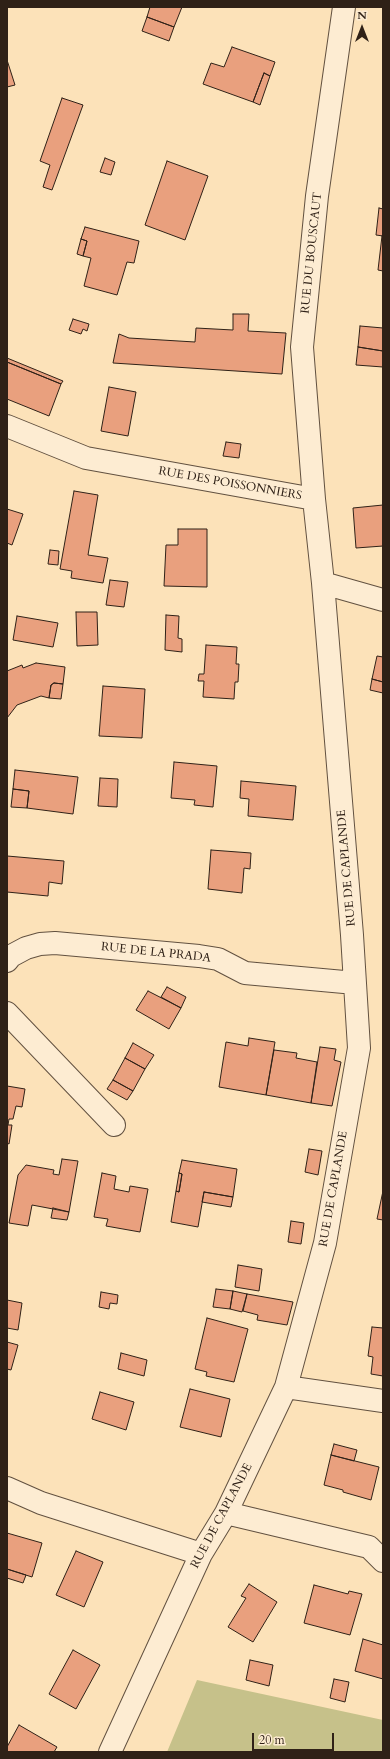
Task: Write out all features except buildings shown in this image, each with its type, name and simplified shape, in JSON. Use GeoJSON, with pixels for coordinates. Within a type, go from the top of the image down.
{"type":"FeatureCollection","features":[{"type":"Feature","properties":{"kind":"street","name":"RUE DU BOUSCAUT"},"geometry":{"type":"LineString","coordinates":[[314,499],[302,347],[317,196],[344,7]]}},
{"type":"Feature","properties":{"kind":"street","name":"RUE DES POISSONNIERS"},"geometry":{"type":"LineString","coordinates":[[7,426],[86,458],[314,499],[323,583]]}},
{"type":"Feature","properties":{"kind":"street"},"geometry":{"type":"LineString","coordinates":[[323,583],[383,600]]}},
{"type":"Feature","properties":{"kind":"street","name":"RUE DE CAPLANDE"},"geometry":{"type":"LineString","coordinates":[[110,1752],[201,1554],[226,1513],[286,1387],[325,1243],[359,1048],[323,583]]}},
{"type":"Feature","properties":{"kind":"street","name":"RUE DE LA PRADA"},"geometry":{"type":"LineString","coordinates":[[7,961],[11,956],[26,948],[40,944],[55,943],[199,956],[218,959],[245,973],[355,983]]}},
{"type":"Feature","properties":{"kind":"street"},"geometry":{"type":"LineString","coordinates":[[7,1013],[114,1125]]}},
{"type":"Feature","properties":{"kind":"street"},"geometry":{"type":"LineString","coordinates":[[286,1387],[383,1401]]}},
{"type":"Feature","properties":{"kind":"street"},"geometry":{"type":"LineString","coordinates":[[7,1488],[41,1503],[201,1554]]}},
{"type":"Feature","properties":{"kind":"street"},"geometry":{"type":"LineString","coordinates":[[226,1513],[369,1546],[383,1561]]}},
{"type":"Feature","properties":{"kind":"shaded area"},"geometry":{"type":"Polygon","coordinates":[[[197,1680],[383,1720],[383,1752],[167,1752],[197,1680]]]}}]}
